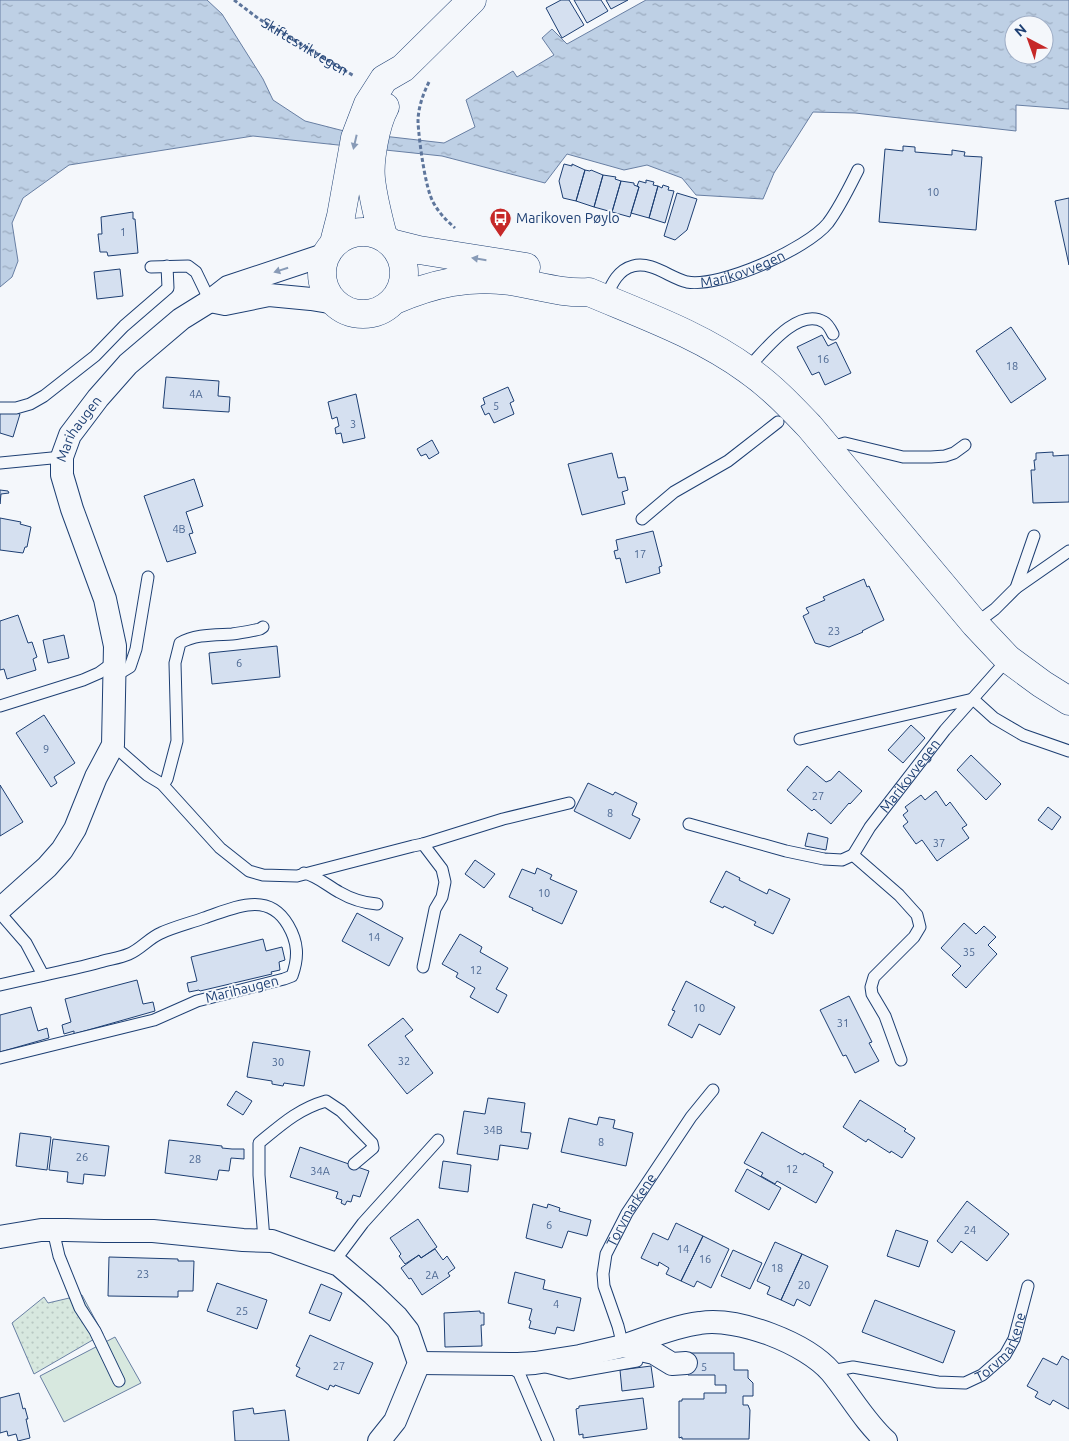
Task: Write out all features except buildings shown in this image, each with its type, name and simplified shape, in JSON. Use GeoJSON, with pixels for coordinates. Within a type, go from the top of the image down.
{"type":"FeatureCollection","features":[{"type":"Feature","properties":{"kind":"main road"},"geometry":{"type":"LineString","coordinates":[[375,96],[381,114],[374,141],[370,177],[385,231],[405,268],[405,281],[400,295],[390,306],[376,313],[362,315],[347,312],[335,303],[326,291],[322,277],[323,262],[341,216],[355,138],[368,104],[375,96],[403,81],[403,68],[472,0]]}},
{"type":"Feature","properties":{"kind":"main road"},"geometry":{"type":"LineString","coordinates":[[330,248],[340,238],[360,231],[385,231],[419,250],[544,270],[580,279],[597,296]]}},
{"type":"Feature","properties":{"kind":"main road"},"geometry":{"type":"LineString","coordinates":[[395,300],[419,289],[458,280],[508,281],[597,296],[685,332],[747,369],[780,396],[810,427],[975,624],[1008,659],[1069,701]]}},
{"type":"Feature","properties":{"kind":"street","name":"Marihaugen"},"geometry":{"type":"LineString","coordinates":[[0,909],[47,867],[62,850],[75,829],[96,777],[113,745],[115,646],[105,599],[72,509],[62,475],[62,457],[70,434],[128,364],[181,319],[228,287],[330,248]]}},
{"type":"Feature","properties":{"kind":"street"},"geometry":{"type":"LineString","coordinates":[[210,301],[225,304],[269,295],[335,303]]}},
{"type":"Feature","properties":{"kind":"street"},"geometry":{"type":"LineString","coordinates":[[0,1238],[41,1230],[153,1231],[243,1240],[264,1240],[339,1265],[374,1294],[397,1317],[408,1332],[419,1363],[395,1421],[379,1441]]}},
{"type":"Feature","properties":{"kind":"street"},"geometry":{"type":"LineString","coordinates":[[630,1353],[700,1323],[733,1324],[767,1333],[803,1348],[830,1371],[856,1407],[886,1441]]}},
{"type":"Feature","properties":{"kind":"street"},"geometry":{"type":"LineString","coordinates":[[419,1363],[535,1363],[580,1356],[654,1353],[672,1364],[686,1363]]}},
{"type":"Feature","properties":{"kind":"lane","name":"Marikovvegen"},"geometry":{"type":"LineString","coordinates":[[597,296],[623,271],[634,266],[645,266],[687,282],[707,282],[760,265],[791,251],[827,224],[845,196],[858,170]]}},
{"type":"Feature","properties":{"kind":"lane"},"geometry":{"type":"LineString","coordinates":[[0,408],[16,408],[30,404],[44,396],[95,356],[124,326],[168,288],[166,266]]}},
{"type":"Feature","properties":{"kind":"lane"},"geometry":{"type":"LineString","coordinates":[[151,267],[188,266],[196,272],[210,301]]}},
{"type":"Feature","properties":{"kind":"lane"},"geometry":{"type":"LineString","coordinates":[[747,369],[785,329],[800,321],[816,319],[825,322],[833,334]]}},
{"type":"Feature","properties":{"kind":"lane"},"geometry":{"type":"LineString","coordinates":[[642,519],[674,492],[728,461],[778,422]]}},
{"type":"Feature","properties":{"kind":"lane"},"geometry":{"type":"LineString","coordinates":[[828,448],[845,443],[904,457],[931,458],[954,453],[965,445]]}},
{"type":"Feature","properties":{"kind":"lane"},"geometry":{"type":"LineString","coordinates":[[0,463],[62,457]]}},
{"type":"Feature","properties":{"kind":"lane"},"geometry":{"type":"LineString","coordinates":[[1016,588],[1034,536]]}},
{"type":"Feature","properties":{"kind":"lane"},"geometry":{"type":"LineString","coordinates":[[975,624],[995,609],[1016,588],[1069,551]]}},
{"type":"Feature","properties":{"kind":"lane"},"geometry":{"type":"LineString","coordinates":[[0,706],[83,680],[98,673],[115,668],[130,667],[136,649],[148,577]]}},
{"type":"Feature","properties":{"kind":"lane"},"geometry":{"type":"LineString","coordinates":[[162,784],[167,779],[178,741],[175,663],[180,642],[195,637],[235,634],[263,627]]}},
{"type":"Feature","properties":{"kind":"lane","name":"Marikovvegen"},"geometry":{"type":"LineString","coordinates":[[853,855],[870,827],[945,730],[1008,659]]}},
{"type":"Feature","properties":{"kind":"lane"},"geometry":{"type":"LineString","coordinates":[[800,739],[845,728],[882,722],[973,699],[994,718],[1023,735],[1069,751]]}},
{"type":"Feature","properties":{"kind":"lane"},"geometry":{"type":"LineString","coordinates":[[113,745],[147,775],[162,784],[220,848],[249,871],[263,875],[297,876],[423,844],[503,819],[569,803]]}},
{"type":"Feature","properties":{"kind":"lane"},"geometry":{"type":"LineString","coordinates":[[689,824],[786,851],[824,859],[842,860],[853,855],[899,895],[917,915],[920,927],[914,937],[874,977],[870,987],[885,1016],[901,1060]]}},
{"type":"Feature","properties":{"kind":"lane"},"geometry":{"type":"LineString","coordinates":[[423,844],[442,869],[445,882],[442,897],[435,909],[423,966]]}},
{"type":"Feature","properties":{"kind":"lane"},"geometry":{"type":"LineString","coordinates":[[304,873],[311,874],[340,893],[362,902],[377,904]]}},
{"type":"Feature","properties":{"kind":"lane","name":"Marihaugen"},"geometry":{"type":"LineString","coordinates":[[0,985],[67,971],[130,954],[141,948],[159,933],[246,904],[268,907],[283,916],[294,934],[297,946],[297,963],[292,976],[197,1001],[154,1020],[0,1058]]}},
{"type":"Feature","properties":{"kind":"lane"},"geometry":{"type":"LineString","coordinates":[[0,913],[26,943],[43,975]]}},
{"type":"Feature","properties":{"kind":"lane","name":"Torvmarkene"},"geometry":{"type":"LineString","coordinates":[[630,1353],[604,1286],[603,1274],[606,1254],[627,1213],[691,1117],[713,1090]]}},
{"type":"Feature","properties":{"kind":"lane"},"geometry":{"type":"LineString","coordinates":[[264,1240],[258,1143],[295,1114],[326,1101],[341,1111],[372,1143],[373,1148],[354,1164]]}},
{"type":"Feature","properties":{"kind":"lane"},"geometry":{"type":"LineString","coordinates":[[332,1263],[363,1223],[438,1140]]}},
{"type":"Feature","properties":{"kind":"lane"},"geometry":{"type":"LineString","coordinates":[[53,1230],[59,1256],[80,1308],[95,1331],[120,1381]]}},
{"type":"Feature","properties":{"kind":"lane","name":"Torvmarkene"},"geometry":{"type":"LineString","coordinates":[[830,1371],[853,1368],[938,1382],[965,1383],[982,1375],[1005,1355],[1014,1339],[1028,1286]]}},
{"type":"Feature","properties":{"kind":"lane"},"geometry":{"type":"LineString","coordinates":[[505,1364],[519,1373],[548,1441]]}},
{"type":"Feature","properties":{"kind":"path","name":"Skiftesvikvegen"},"geometry":{"type":"LineString","coordinates":[[234,0],[258,19],[341,68],[375,96]]}},
{"type":"Feature","properties":{"kind":"path"},"geometry":{"type":"LineString","coordinates":[[420,110],[418,122],[426,182],[432,200],[442,216],[456,229]]}},
{"type":"Feature","properties":{"kind":"shaded area"},"geometry":{"type":"Polygon","coordinates":[[[82,1295],[103,1334],[34,1374],[12,1323],[44,1297],[48,1303],[82,1295]]]}},
{"type":"Feature","properties":{"kind":"shaded area"},"geometry":{"type":"Polygon","coordinates":[[[115,1337],[141,1383],[64,1422],[40,1376],[115,1337]]]}},
{"type":"Feature","properties":{"kind":"water"},"geometry":{"type":"Polygon","coordinates":[[[0,0],[207,0],[222,14],[263,79],[273,100],[305,121],[348,132],[444,143],[475,127],[466,100],[513,71],[517,77],[554,55],[542,38],[552,29],[567,44],[646,0],[1069,0],[1069,109],[1016,105],[1016,131],[855,113],[813,112],[774,173],[763,199],[696,195],[682,178],[647,165],[624,170],[567,154],[545,183],[442,156],[253,136],[69,165],[23,198],[12,223],[18,261],[12,277],[0,287],[0,0]]]}},
{"type":"Feature","properties":{"kind":"place","name":"Marikoven Pøylo"},"geometry":{"type":"Point","coordinates":[500,237]}}]}
